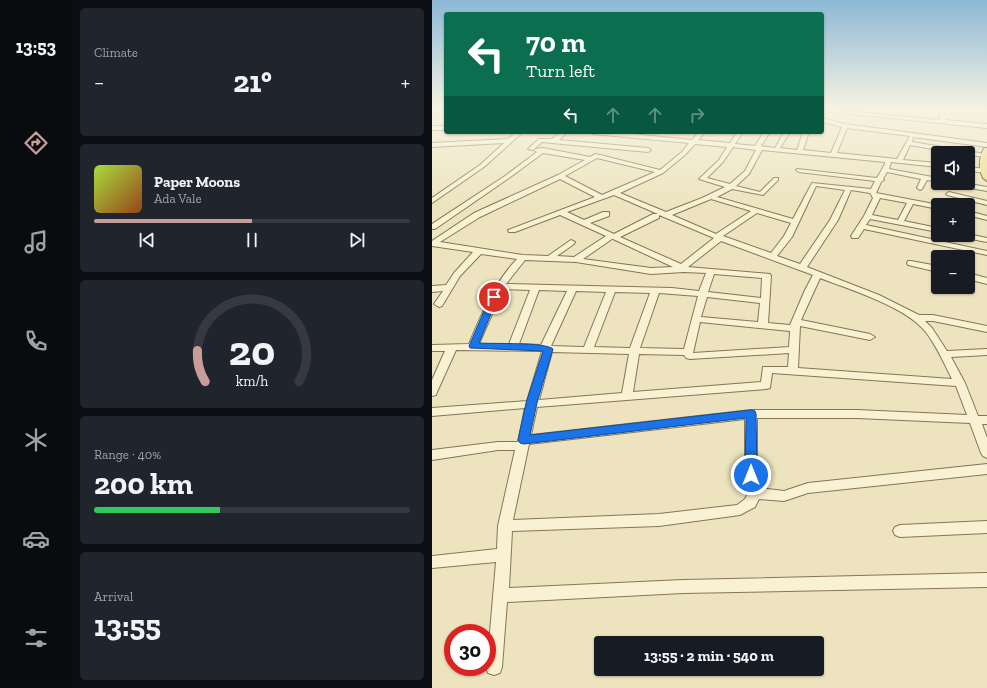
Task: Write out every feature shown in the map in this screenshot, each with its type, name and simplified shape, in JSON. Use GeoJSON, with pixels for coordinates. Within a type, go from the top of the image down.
{"type":"FeatureCollection","features":[{"type":"Feature","properties":{"kind":"main road"},"geometry":{"type":"LineString","coordinates":[[986,153],[986,173]]}},
{"type":"Feature","properties":{"kind":"street"},"geometry":{"type":"LineString","coordinates":[[432,145],[508,141]]}},
{"type":"Feature","properties":{"kind":"street"},"geometry":{"type":"LineString","coordinates":[[432,201],[482,166],[511,141]]}},
{"type":"Feature","properties":{"kind":"street"},"geometry":{"type":"LineString","coordinates":[[540,141],[531,149],[592,159]]}},
{"type":"Feature","properties":{"kind":"street"},"geometry":{"type":"LineString","coordinates":[[555,141],[648,150],[642,155]]}},
{"type":"Feature","properties":{"kind":"street"},"geometry":{"type":"LineString","coordinates":[[687,141],[931,164]]}},
{"type":"Feature","properties":{"kind":"street"},"geometry":{"type":"LineString","coordinates":[[734,141],[730,145],[721,161],[702,179],[761,194],[776,179]]}},
{"type":"Feature","properties":{"kind":"street"},"geometry":{"type":"LineString","coordinates":[[576,260],[612,237],[710,197],[741,179],[748,171],[762,141]]}},
{"type":"Feature","properties":{"kind":"street"},"geometry":{"type":"LineString","coordinates":[[777,150],[782,141]]}},
{"type":"Feature","properties":{"kind":"street"},"geometry":{"type":"LineString","coordinates":[[799,152],[803,141]]}},
{"type":"Feature","properties":{"kind":"street"},"geometry":{"type":"LineString","coordinates":[[833,155],[839,141]]}},
{"type":"Feature","properties":{"kind":"street"},"geometry":{"type":"LineString","coordinates":[[958,141],[987,145]]}},
{"type":"Feature","properties":{"kind":"street"},"geometry":{"type":"LineString","coordinates":[[512,230],[614,193],[661,172],[684,153],[694,142]]}},
{"type":"Feature","properties":{"kind":"street"},"geometry":{"type":"LineString","coordinates":[[899,161],[908,142],[931,146]]}},
{"type":"Feature","properties":{"kind":"street"},"geometry":{"type":"LineString","coordinates":[[450,152],[453,143]]}},
{"type":"Feature","properties":{"kind":"street"},"geometry":{"type":"LineString","coordinates":[[432,227],[507,177],[543,150]]}},
{"type":"Feature","properties":{"kind":"street"},"geometry":{"type":"LineString","coordinates":[[975,153],[986,153]]}},
{"type":"Feature","properties":{"kind":"street"},"geometry":{"type":"LineString","coordinates":[[432,243],[477,215],[560,176],[596,156],[661,172]]}},
{"type":"Feature","properties":{"kind":"street"},"geometry":{"type":"LineString","coordinates":[[629,164],[636,160]]}},
{"type":"Feature","properties":{"kind":"street"},"geometry":{"type":"LineString","coordinates":[[873,192],[881,180],[888,164],[888,160]]}},
{"type":"Feature","properties":{"kind":"street"},"geometry":{"type":"LineString","coordinates":[[799,170],[881,180]]}},
{"type":"Feature","properties":{"kind":"street"},"geometry":{"type":"LineString","coordinates":[[885,170],[931,179]]}},
{"type":"Feature","properties":{"kind":"street"},"geometry":{"type":"LineString","coordinates":[[975,171],[986,173]]}},
{"type":"Feature","properties":{"kind":"street"},"geometry":{"type":"LineString","coordinates":[[832,186],[837,174]]}},
{"type":"Feature","properties":{"kind":"street"},"geometry":{"type":"LineString","coordinates":[[560,176],[600,197]]}},
{"type":"Feature","properties":{"kind":"street"},"geometry":{"type":"LineString","coordinates":[[920,188],[925,178]]}},
{"type":"Feature","properties":{"kind":"street"},"geometry":{"type":"LineString","coordinates":[[772,257],[788,237],[814,184],[873,192],[931,205]]}},
{"type":"Feature","properties":{"kind":"street"},"geometry":{"type":"LineString","coordinates":[[975,187],[987,189]]}},
{"type":"Feature","properties":{"kind":"street"},"geometry":{"type":"LineString","coordinates":[[802,268],[834,220],[849,188]]}},
{"type":"Feature","properties":{"kind":"street"},"geometry":{"type":"LineString","coordinates":[[951,190],[948,197],[987,203]]}},
{"type":"Feature","properties":{"kind":"street"},"geometry":{"type":"LineString","coordinates":[[855,236],[868,216],[877,197],[873,192]]}},
{"type":"Feature","properties":{"kind":"street"},"geometry":{"type":"LineString","coordinates":[[614,193],[661,216],[876,297],[917,318],[929,330],[960,383],[987,453]]}},
{"type":"Feature","properties":{"kind":"street"},"geometry":{"type":"LineString","coordinates":[[710,197],[795,222]]}},
{"type":"Feature","properties":{"kind":"street"},"geometry":{"type":"LineString","coordinates":[[900,222],[911,201]]}},
{"type":"Feature","properties":{"kind":"street"},"geometry":{"type":"LineString","coordinates":[[684,268],[720,238],[719,235],[756,211]]}},
{"type":"Feature","properties":{"kind":"street"},"geometry":{"type":"LineString","coordinates":[[560,212],[612,237],[684,268]]}},
{"type":"Feature","properties":{"kind":"street"},"geometry":{"type":"LineString","coordinates":[[584,223],[606,214]]}},
{"type":"Feature","properties":{"kind":"street"},"geometry":{"type":"LineString","coordinates":[[975,215],[987,218]]}},
{"type":"Feature","properties":{"kind":"street"},"geometry":{"type":"LineString","coordinates":[[868,216],[931,229]]}},
{"type":"Feature","properties":{"kind":"street"},"geometry":{"type":"LineString","coordinates":[[862,226],[987,253]]}},
{"type":"Feature","properties":{"kind":"street"},"geometry":{"type":"LineString","coordinates":[[975,238],[987,240]]}},
{"type":"Feature","properties":{"kind":"street"},"geometry":{"type":"LineString","coordinates":[[550,258],[571,242]]}},
{"type":"Feature","properties":{"kind":"street"},"geometry":{"type":"LineString","coordinates":[[432,243],[523,257],[576,260],[652,271],[684,268],[767,276],[762,325]]}},
{"type":"Feature","properties":{"kind":"street"},"geometry":{"type":"LineString","coordinates":[[439,304],[457,275],[479,251]]}},
{"type":"Feature","properties":{"kind":"street"},"geometry":{"type":"LineString","coordinates":[[473,346],[488,309],[500,286],[507,275],[523,257]]}},
{"type":"Feature","properties":{"kind":"street"},"geometry":{"type":"LineString","coordinates":[[911,263],[931,267]]}},
{"type":"Feature","properties":{"kind":"street"},"geometry":{"type":"LineString","coordinates":[[688,352],[702,293],[711,271]]}},
{"type":"Feature","properties":{"kind":"street"},"geometry":{"type":"LineString","coordinates":[[793,369],[794,325],[808,290],[817,275]]}},
{"type":"Feature","properties":{"kind":"street"},"geometry":{"type":"LineString","coordinates":[[975,277],[987,280]]}},
{"type":"Feature","properties":{"kind":"street"},"geometry":{"type":"LineString","coordinates":[[500,286],[536,286],[702,293],[764,301]]}},
{"type":"Feature","properties":{"kind":"street"},"geometry":{"type":"LineString","coordinates":[[513,346],[536,286]]}},
{"type":"Feature","properties":{"kind":"street"},"geometry":{"type":"LineString","coordinates":[[432,289],[448,288]]}},
{"type":"Feature","properties":{"kind":"street"},"geometry":{"type":"LineString","coordinates":[[496,643],[504,556],[505,526],[532,403],[547,348],[572,288]]}},
{"type":"Feature","properties":{"kind":"street"},"geometry":{"type":"LineString","coordinates":[[588,350],[611,290]]}},
{"type":"Feature","properties":{"kind":"street"},"geometry":{"type":"LineString","coordinates":[[627,397],[634,352],[655,291]]}},
{"type":"Feature","properties":{"kind":"street"},"geometry":{"type":"LineString","coordinates":[[917,318],[933,318],[987,329]]}},
{"type":"Feature","properties":{"kind":"street"},"geometry":{"type":"LineString","coordinates":[[696,319],[762,325],[794,325],[870,337]]}},
{"type":"Feature","properties":{"kind":"street"},"geometry":{"type":"LineString","coordinates":[[432,348],[513,346],[634,352],[688,352],[690,356],[793,350]]}},
{"type":"Feature","properties":{"kind":"street"},"geometry":{"type":"LineString","coordinates":[[432,392],[452,347]]}},
{"type":"Feature","properties":{"kind":"street"},"geometry":{"type":"LineString","coordinates":[[944,354],[987,352]]}},
{"type":"Feature","properties":{"kind":"street"},"geometry":{"type":"LineString","coordinates":[[432,412],[766,385],[767,369],[793,369],[960,383]]}},
{"type":"Feature","properties":{"kind":"street"},"geometry":{"type":"LineString","coordinates":[[505,526],[659,520],[740,510],[750,502],[755,493],[751,475],[751,414]]}},
{"type":"Feature","properties":{"kind":"street"},"geometry":{"type":"LineString","coordinates":[[432,455],[751,414],[857,414],[987,420]]}},
{"type":"Feature","properties":{"kind":"street"},"geometry":{"type":"LineString","coordinates":[[755,493],[784,496],[808,488],[987,469]]}},
{"type":"Feature","properties":{"kind":"street"},"geometry":{"type":"LineString","coordinates":[[900,531],[987,527]]}},
{"type":"Feature","properties":{"kind":"street"},"geometry":{"type":"LineString","coordinates":[[432,562],[504,556]]}},
{"type":"Feature","properties":{"kind":"street"},"geometry":{"type":"LineString","coordinates":[[500,596],[574,589],[769,584],[987,581]]}},
{"type":"Feature","properties":{"kind":"route"},"geometry":{"type":"LineString","coordinates":[[494,297],[473,346],[530,347],[548,349],[532,403],[524,440],[751,414],[751,475]]}}]}
